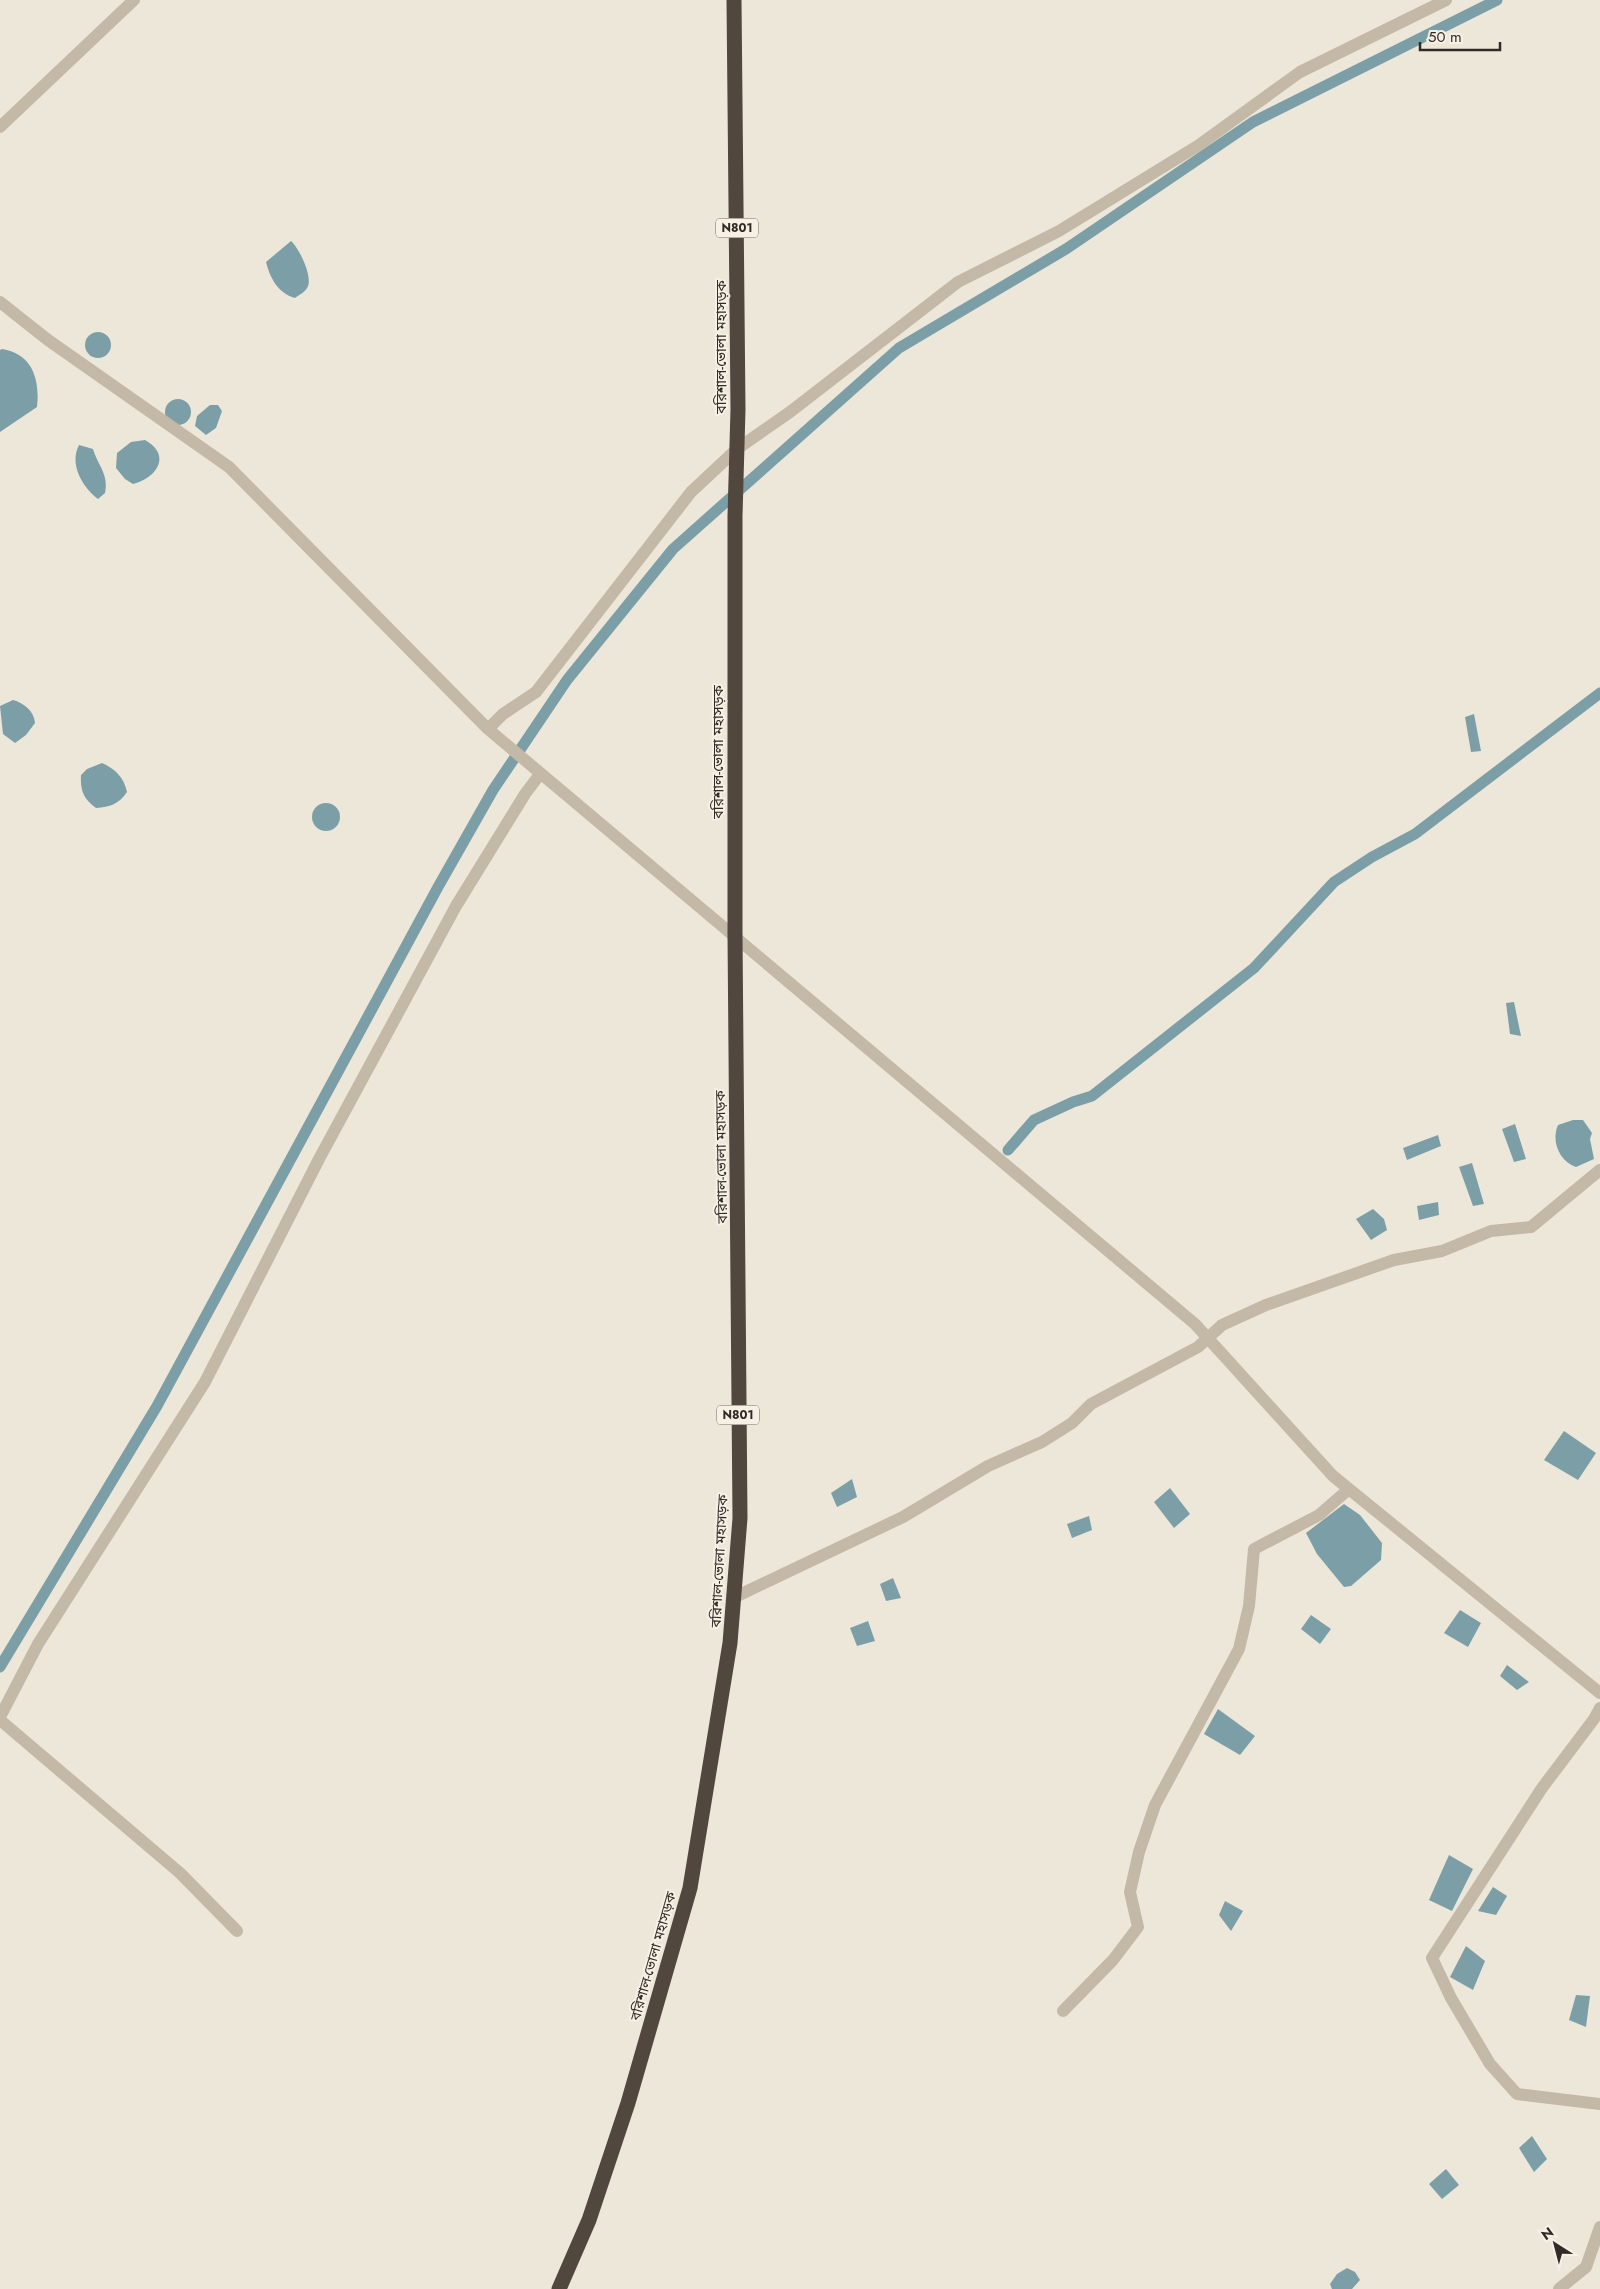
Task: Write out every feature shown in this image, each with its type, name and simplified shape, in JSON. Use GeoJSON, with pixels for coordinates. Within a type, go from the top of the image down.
{"type":"FeatureCollection","features":[{"type":"Feature","properties":{"kind":"highway","name":"বরিশাল-ভোলা মহাসড়ক"},"geometry":{"type":"LineString","coordinates":[[559,2289],[589,2220],[625,2112],[690,1888],[730,1644],[734,1597],[740,1518],[735,936],[734,516],[736,453],[734,0]]}},
{"type":"Feature","properties":{"kind":"street"},"geometry":{"type":"LineString","coordinates":[[0,127],[134,0]]}},
{"type":"Feature","properties":{"kind":"street"},"geometry":{"type":"LineString","coordinates":[[488,730],[503,714],[536,692],[691,492],[736,453],[822,388],[895,329],[958,282],[1059,231],[1198,146],[1300,72],[1446,0]]}},
{"type":"Feature","properties":{"kind":"street"},"geometry":{"type":"LineString","coordinates":[[0,302],[48,340],[229,467],[488,730],[510,750],[735,936],[1194,1324],[1333,1476],[1600,1693]]}},
{"type":"Feature","properties":{"kind":"street"},"geometry":{"type":"LineString","coordinates":[[237,1931],[180,1873],[0,1719],[38,1644],[205,1382],[319,1159],[456,906],[525,794],[536,771]]}},
{"type":"Feature","properties":{"kind":"street"},"geometry":{"type":"LineString","coordinates":[[734,1597],[902,1517],[988,1466],[1042,1442],[1072,1423],[1091,1404],[1198,1347],[1222,1325],[1266,1305],[1394,1260],[1442,1251],[1491,1231],[1531,1227],[1600,1170]]}},
{"type":"Feature","properties":{"kind":"street"},"geometry":{"type":"LineString","coordinates":[[1063,2011],[1113,1960],[1138,1927],[1130,1892],[1139,1852],[1155,1805],[1239,1649],[1249,1606],[1254,1550],[1319,1515],[1349,1489]]}},
{"type":"Feature","properties":{"kind":"street"},"geometry":{"type":"LineString","coordinates":[[1600,1708],[1594,1719],[1542,1788],[1432,1958],[1451,1998],[1490,2064],[1517,2094],[1600,2104]]}},
{"type":"Feature","properties":{"kind":"street"},"geometry":{"type":"LineString","coordinates":[[1558,2289],[1586,2267],[1600,2227]]}},
{"type":"Feature","properties":{"kind":"water"},"geometry":{"type":"Polygon","coordinates":[[[291,241],[301,256],[309,277],[306,289],[295,298],[279,289],[270,274],[266,262],[291,241]]]}},
{"type":"Feature","properties":{"kind":"water"},"geometry":{"type":"Polygon","coordinates":[[[98,332],[107,336],[111,345],[107,354],[98,358],[89,354],[85,345],[89,336],[98,332]]]}},
{"type":"Feature","properties":{"kind":"water"},"geometry":{"type":"Polygon","coordinates":[[[2,349],[21,356],[27,362],[35,378],[38,397],[37,407],[0,432],[0,350],[2,349]]]}},
{"type":"Feature","properties":{"kind":"water"},"geometry":{"type":"Polygon","coordinates":[[[178,399],[187,403],[191,412],[187,421],[178,425],[169,421],[165,412],[169,403],[178,399]]]}},
{"type":"Feature","properties":{"kind":"water"},"geometry":{"type":"Polygon","coordinates":[[[210,405],[218,405],[222,411],[216,428],[206,435],[195,426],[197,416],[210,405]]]}},
{"type":"Feature","properties":{"kind":"water"},"geometry":{"type":"Polygon","coordinates":[[[145,440],[158,452],[158,465],[149,477],[133,484],[125,479],[116,468],[117,453],[131,442],[145,440]]]}},
{"type":"Feature","properties":{"kind":"water"},"geometry":{"type":"Polygon","coordinates":[[[79,445],[93,449],[106,480],[105,493],[98,499],[82,482],[76,467],[76,452],[79,445]]]}},
{"type":"Feature","properties":{"kind":"water"},"geometry":{"type":"Polygon","coordinates":[[[13,700],[28,708],[33,715],[35,723],[26,735],[15,743],[3,734],[0,706],[13,700]]]}},
{"type":"Feature","properties":{"kind":"water"},"geometry":{"type":"Polygon","coordinates":[[[1474,714],[1481,751],[1471,752],[1465,717],[1474,714]]]}},
{"type":"Feature","properties":{"kind":"water"},"geometry":{"type":"Polygon","coordinates":[[[102,763],[118,774],[124,782],[127,792],[114,804],[96,808],[88,801],[84,794],[81,786],[81,775],[87,769],[102,763]]]}},
{"type":"Feature","properties":{"kind":"water"},"geometry":{"type":"Polygon","coordinates":[[[326,803],[336,807],[340,817],[336,827],[326,831],[316,827],[312,817],[316,807],[326,803]]]}},
{"type":"Feature","properties":{"kind":"water"},"geometry":{"type":"Polygon","coordinates":[[[1514,1002],[1521,1036],[1510,1034],[1506,1003],[1514,1002]]]}},
{"type":"Feature","properties":{"kind":"water"},"geometry":{"type":"Polygon","coordinates":[[[1573,1120],[1583,1120],[1592,1133],[1590,1139],[1594,1159],[1576,1167],[1561,1155],[1555,1137],[1558,1125],[1573,1120]]]}},
{"type":"Feature","properties":{"kind":"water"},"geometry":{"type":"Polygon","coordinates":[[[1515,1124],[1526,1159],[1514,1162],[1502,1129],[1515,1124]]]}},
{"type":"Feature","properties":{"kind":"water"},"geometry":{"type":"Polygon","coordinates":[[[1438,1135],[1441,1146],[1407,1160],[1403,1148],[1438,1135]]]}},
{"type":"Feature","properties":{"kind":"water"},"geometry":{"type":"Polygon","coordinates":[[[1472,1163],[1484,1204],[1473,1206],[1459,1167],[1472,1163]]]}},
{"type":"Feature","properties":{"kind":"water"},"geometry":{"type":"Polygon","coordinates":[[[1438,1202],[1439,1215],[1419,1220],[1417,1206],[1438,1202]]]}},
{"type":"Feature","properties":{"kind":"water"},"geometry":{"type":"Polygon","coordinates":[[[1373,1209],[1384,1219],[1387,1230],[1371,1240],[1356,1219],[1373,1209]]]}},
{"type":"Feature","properties":{"kind":"water"},"geometry":{"type":"Polygon","coordinates":[[[1564,1431],[1596,1453],[1578,1480],[1544,1460],[1564,1431]]]}},
{"type":"Feature","properties":{"kind":"water"},"geometry":{"type":"Polygon","coordinates":[[[852,1479],[857,1497],[837,1507],[831,1493],[852,1479]]]}},
{"type":"Feature","properties":{"kind":"water"},"geometry":{"type":"Polygon","coordinates":[[[1170,1488],[1190,1514],[1174,1528],[1154,1502],[1170,1488]]]}},
{"type":"Feature","properties":{"kind":"water"},"geometry":{"type":"Polygon","coordinates":[[[1344,1504],[1360,1515],[1382,1543],[1381,1560],[1351,1586],[1344,1587],[1317,1554],[1306,1533],[1344,1504]]]}},
{"type":"Feature","properties":{"kind":"water"},"geometry":{"type":"Polygon","coordinates":[[[1089,1516],[1092,1530],[1072,1538],[1067,1524],[1089,1516]]]}},
{"type":"Feature","properties":{"kind":"water"},"geometry":{"type":"Polygon","coordinates":[[[893,1578],[901,1598],[886,1601],[880,1584],[893,1578]]]}},
{"type":"Feature","properties":{"kind":"water"},"geometry":{"type":"Polygon","coordinates":[[[1460,1610],[1481,1623],[1468,1647],[1444,1633],[1460,1610]]]}},
{"type":"Feature","properties":{"kind":"water"},"geometry":{"type":"Polygon","coordinates":[[[1311,1615],[1331,1629],[1320,1644],[1301,1629],[1311,1615]]]}},
{"type":"Feature","properties":{"kind":"water"},"geometry":{"type":"Polygon","coordinates":[[[868,1621],[875,1641],[857,1646],[850,1628],[868,1621]]]}},
{"type":"Feature","properties":{"kind":"water"},"geometry":{"type":"Polygon","coordinates":[[[1507,1665],[1529,1682],[1517,1690],[1500,1676],[1507,1665]]]}},
{"type":"Feature","properties":{"kind":"water"},"geometry":{"type":"Polygon","coordinates":[[[1218,1709],[1255,1736],[1240,1755],[1204,1734],[1218,1709]]]}},
{"type":"Feature","properties":{"kind":"water"},"geometry":{"type":"Polygon","coordinates":[[[1449,1855],[1473,1869],[1452,1911],[1429,1900],[1449,1855]]]}},
{"type":"Feature","properties":{"kind":"water"},"geometry":{"type":"Polygon","coordinates":[[[1493,1887],[1507,1896],[1496,1915],[1478,1911],[1493,1887]]]}},
{"type":"Feature","properties":{"kind":"water"},"geometry":{"type":"Polygon","coordinates":[[[1225,1901],[1243,1911],[1231,1931],[1219,1915],[1225,1901]]]}},
{"type":"Feature","properties":{"kind":"water"},"geometry":{"type":"Polygon","coordinates":[[[1466,1946],[1485,1961],[1473,1990],[1450,1977],[1466,1946]]]}},
{"type":"Feature","properties":{"kind":"water"},"geometry":{"type":"Polygon","coordinates":[[[1576,1995],[1590,1996],[1586,2027],[1569,2020],[1576,1995]]]}},
{"type":"Feature","properties":{"kind":"water"},"geometry":{"type":"Polygon","coordinates":[[[1532,2136],[1547,2159],[1534,2172],[1519,2148],[1532,2136]]]}},
{"type":"Feature","properties":{"kind":"water"},"geometry":{"type":"Polygon","coordinates":[[[1446,2169],[1459,2185],[1442,2199],[1429,2184],[1446,2169]]]}},
{"type":"Feature","properties":{"kind":"water"},"geometry":{"type":"Polygon","coordinates":[[[1347,2268],[1355,2272],[1360,2280],[1352,2289],[1332,2289],[1330,2284],[1337,2274],[1347,2268]]]}},
{"type":"Feature","properties":{"kind":"waterway"},"geometry":{"type":"LineString","coordinates":[[0,1667],[157,1406],[438,887],[493,790],[567,680],[673,549],[899,348],[1066,249],[1253,122],[1497,0]]}},
{"type":"Feature","properties":{"kind":"waterway"},"geometry":{"type":"LineString","coordinates":[[1008,1150],[1034,1120],[1073,1102],[1092,1096],[1254,968],[1334,882],[1372,857],[1415,834],[1600,693]]}}]}
